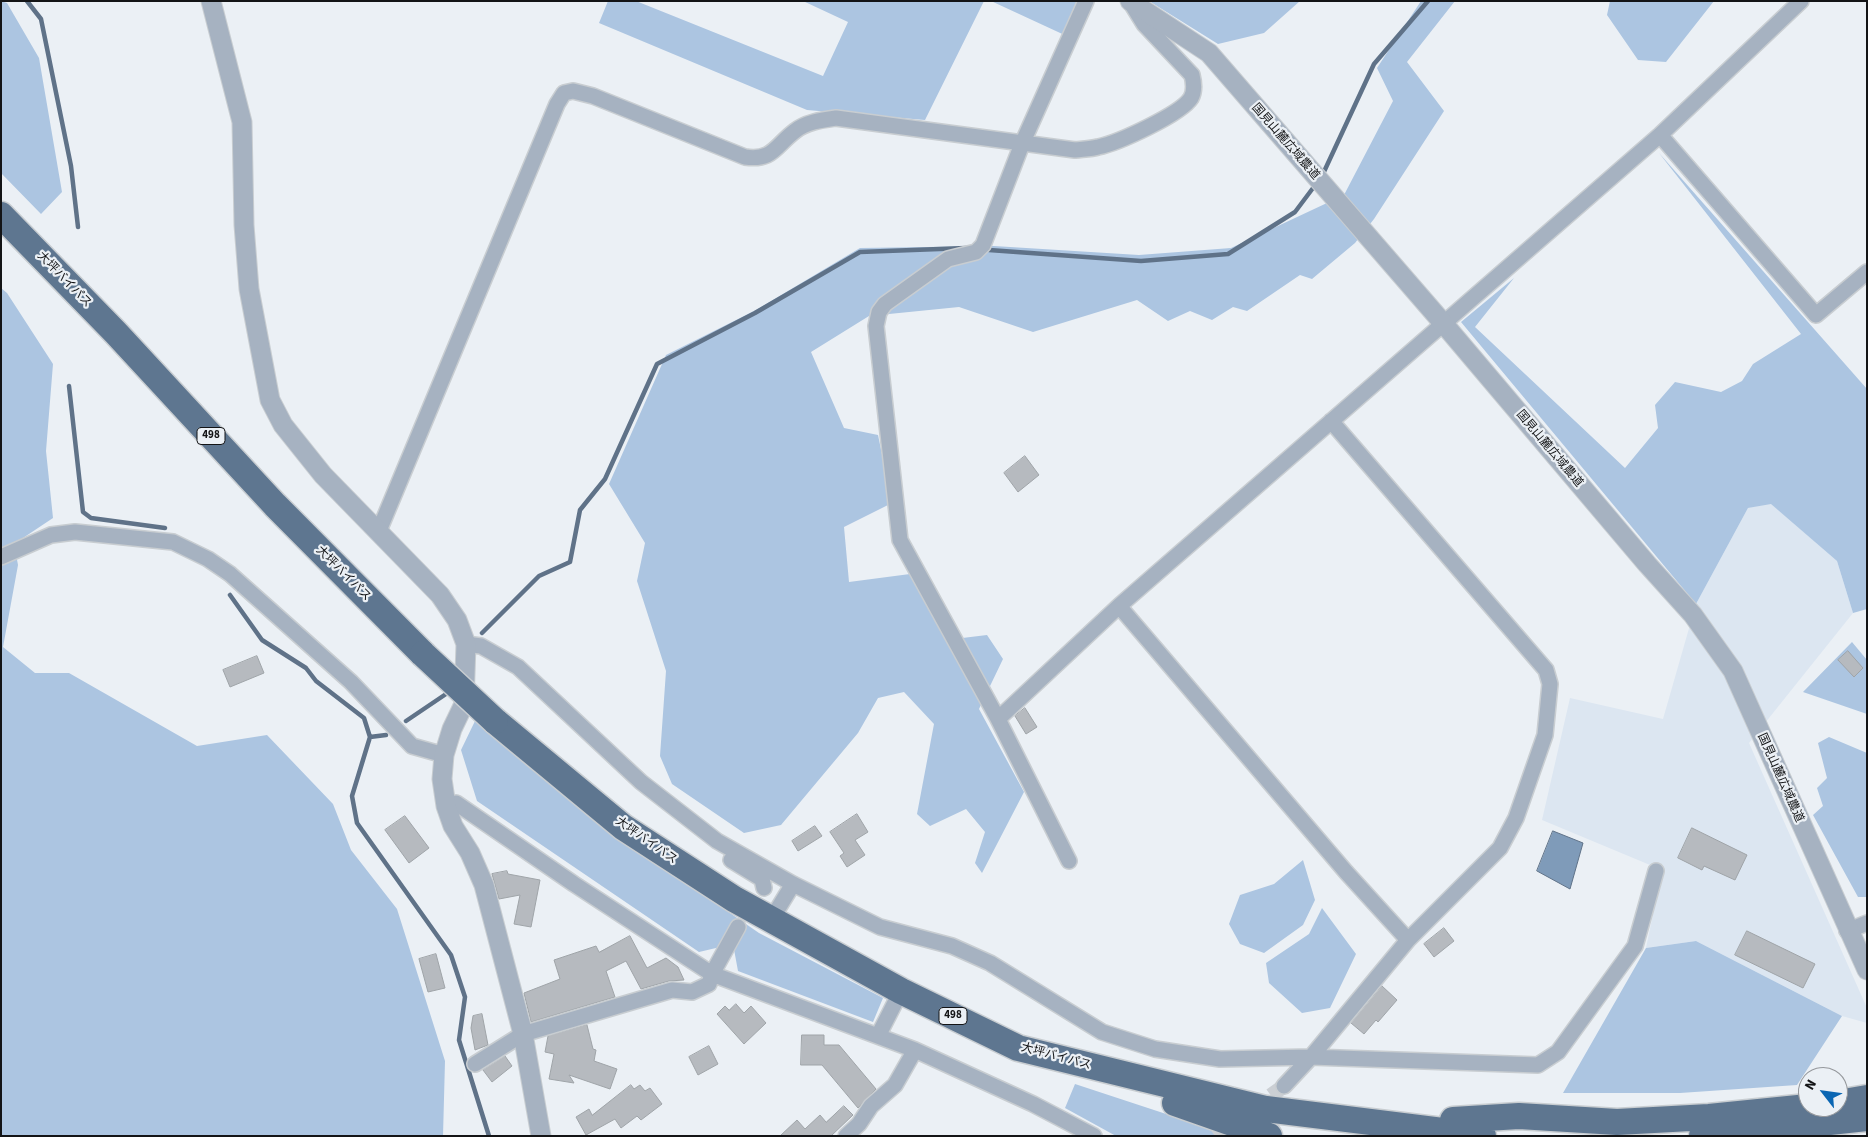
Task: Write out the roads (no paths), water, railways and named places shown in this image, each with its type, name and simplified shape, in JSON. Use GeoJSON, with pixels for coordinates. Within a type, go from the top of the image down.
{"type":"FeatureCollection","features":[{"type":"Feature","properties":{"kind":"highway","name":"大坪バイパス"},"geometry":{"type":"LineString","coordinates":[[1,215],[116,333],[275,506],[423,654],[495,720],[623,827],[734,899],[901,992],[1018,1048],[1165,1086],[1266,1109],[1380,1125],[1483,1136]]}},
{"type":"Feature","properties":{"kind":"highway"},"geometry":{"type":"LineString","coordinates":[[1018,1048],[1269,1136]]}},
{"type":"Feature","properties":{"kind":"highway"},"geometry":{"type":"LineString","coordinates":[[1848,1106],[1865,1112]]}},
{"type":"Feature","properties":{"kind":"highway"},"geometry":{"type":"LineString","coordinates":[[1380,1125],[1519,1116],[1626,1121],[1709,1117],[1798,1107]]}},
{"type":"Feature","properties":{"kind":"highway"},"geometry":{"type":"LineString","coordinates":[[1702,1136],[1865,1112]]}},
{"type":"Feature","properties":{"kind":"street"},"geometry":{"type":"LineString","coordinates":[[211,1],[242,122],[244,225],[249,289],[270,400],[283,425],[311,460],[378,533],[440,595],[457,620],[466,644],[464,704],[452,729],[444,755],[442,779],[446,806],[453,826],[470,853],[484,885],[523,1034],[541,1136]]}},
{"type":"Feature","properties":{"kind":"street"},"geometry":{"type":"LineString","coordinates":[[1069,861],[998,719],[900,540],[876,326],[879,312],[885,304],[948,259],[976,252],[983,245],[1022,144],[1086,1]]}},
{"type":"Feature","properties":{"kind":"street"},"geometry":{"type":"LineString","coordinates":[[378,533],[484,274],[557,104],[564,93],[573,92],[594,96],[745,157],[758,159],[770,154],[795,130],[815,121],[836,118],[1022,144],[1075,150],[1099,148],[1128,138],[1183,107],[1191,97],[1194,85],[1192,75],[1144,24],[1130,1]]}},
{"type":"Feature","properties":{"kind":"street","name":"国見山麓広域農道"},"geometry":{"type":"LineString","coordinates":[[1130,1],[1209,54],[1443,323],[1647,564],[1693,615],[1732,672],[1847,931],[1867,970]]}},
{"type":"Feature","properties":{"kind":"street"},"geometry":{"type":"LineString","coordinates":[[998,719],[1119,606],[1660,136],[1802,1]]}},
{"type":"Feature","properties":{"kind":"street"},"geometry":{"type":"LineString","coordinates":[[1660,136],[1816,315],[1867,272]]}},
{"type":"Feature","properties":{"kind":"street"},"geometry":{"type":"LineString","coordinates":[[1284,1086],[1311,1057],[1408,940],[1500,848],[1516,818],[1545,735],[1550,684],[1546,670],[1331,421]]}},
{"type":"Feature","properties":{"kind":"street"},"geometry":{"type":"LineString","coordinates":[[1,557],[51,535],[75,532],[172,542],[208,559],[230,574],[351,682],[412,746],[444,755]]}},
{"type":"Feature","properties":{"kind":"street"},"geometry":{"type":"LineString","coordinates":[[1119,606],[1346,872],[1408,940]]}},
{"type":"Feature","properties":{"kind":"street"},"geometry":{"type":"LineString","coordinates":[[466,644],[481,646],[518,667],[641,782],[718,841],[793,884],[880,927],[952,946],[982,960],[1102,1032],[1155,1049],[1220,1059],[1311,1057],[1538,1065],[1558,1052],[1635,946],[1656,871]]}},
{"type":"Feature","properties":{"kind":"street"},"geometry":{"type":"LineString","coordinates":[[446,806],[456,803],[574,884],[712,974],[916,1050],[1033,1104],[1094,1136]]}},
{"type":"Feature","properties":{"kind":"street"},"geometry":{"type":"LineString","coordinates":[[718,841],[719,852],[762,879],[764,888]]}},
{"type":"Feature","properties":{"kind":"street"},"geometry":{"type":"LineString","coordinates":[[770,920],[793,884]]}},
{"type":"Feature","properties":{"kind":"street"},"geometry":{"type":"LineString","coordinates":[[1847,931],[1867,923]]}},
{"type":"Feature","properties":{"kind":"street"},"geometry":{"type":"LineString","coordinates":[[475,1064],[523,1034],[672,990],[692,992],[709,984],[712,974],[738,927]]}},
{"type":"Feature","properties":{"kind":"street"},"geometry":{"type":"LineString","coordinates":[[878,1036],[901,992]]}},
{"type":"Feature","properties":{"kind":"street"},"geometry":{"type":"LineString","coordinates":[[846,1136],[859,1124],[871,1106],[895,1085],[916,1050]]}},
{"type":"Feature","properties":{"kind":"waterway"},"geometry":{"type":"LineString","coordinates":[[27,1],[41,19],[71,166],[78,227]]}},
{"type":"Feature","properties":{"kind":"waterway"},"geometry":{"type":"LineString","coordinates":[[1322,176],[1374,64],[1428,1]]}},
{"type":"Feature","properties":{"kind":"waterway"},"geometry":{"type":"LineString","coordinates":[[989,250],[1141,261],[1228,254],[1295,212],[1316,184]]}},
{"type":"Feature","properties":{"kind":"waterway"},"geometry":{"type":"LineString","coordinates":[[482,633],[539,576],[570,562],[580,510],[605,479],[657,364],[755,313],[860,252],[966,248]]}},
{"type":"Feature","properties":{"kind":"waterway"},"geometry":{"type":"LineString","coordinates":[[69,386],[83,512],[91,518],[165,528]]}},
{"type":"Feature","properties":{"kind":"waterway"},"geometry":{"type":"LineString","coordinates":[[230,595],[262,640],[306,668],[316,681],[364,718],[370,737],[352,796],[357,823],[451,955],[465,997],[459,1040],[489,1136]]}},
{"type":"Feature","properties":{"kind":"waterway"},"geometry":{"type":"LineString","coordinates":[[406,721],[446,694],[449,688]]}},
{"type":"Feature","properties":{"kind":"waterway"},"geometry":{"type":"LineString","coordinates":[[370,737],[386,735]]}},
{"type":"Feature","properties":{"kind":"tunnel"},"geometry":{"type":"LineString","coordinates":[[1215,1136],[1284,1086]]}}]}
